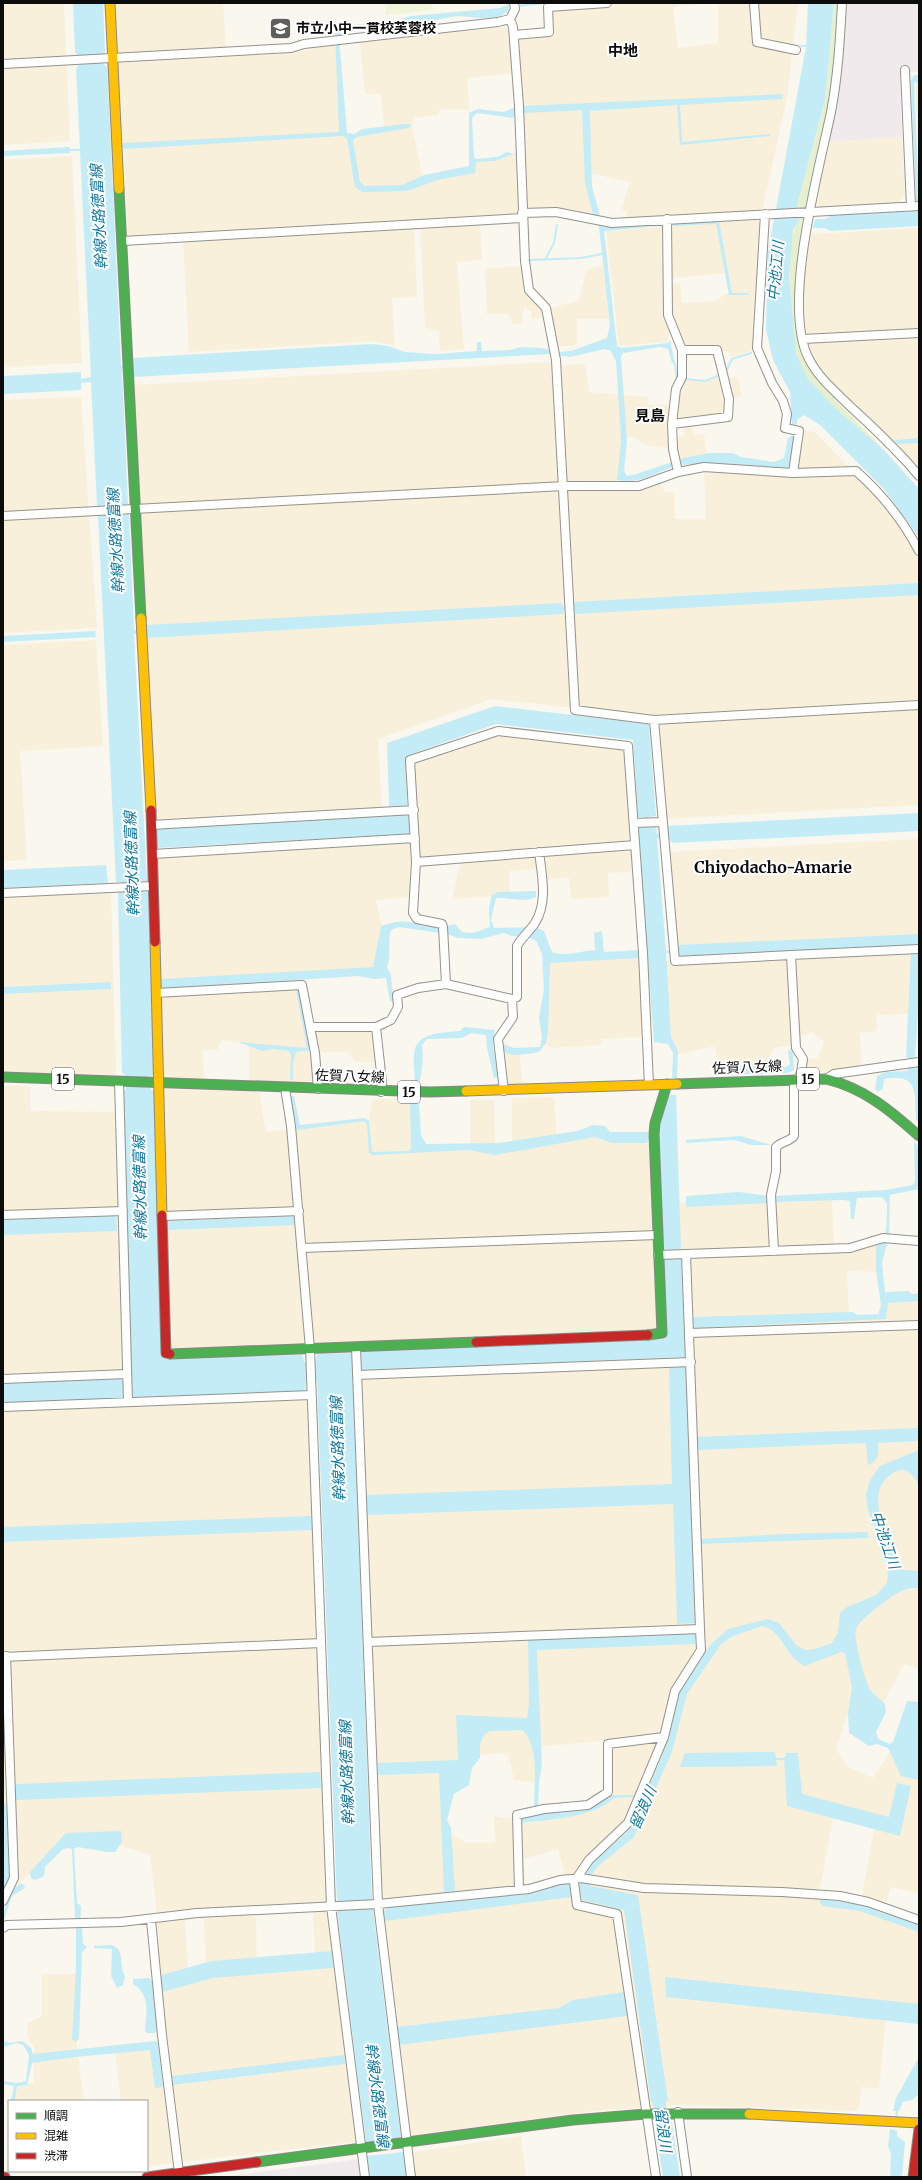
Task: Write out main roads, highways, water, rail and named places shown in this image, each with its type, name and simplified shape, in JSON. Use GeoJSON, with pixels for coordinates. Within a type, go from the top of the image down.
{"type":"FeatureCollection","features":[{"type":"Feature","properties":{"kind":"main road"},"geometry":{"type":"LineString","coordinates":[[110,3],[110,59],[123,241],[128,367],[131,509],[153,854],[150,886],[156,993],[155,1082],[163,1216],[166,1353],[310,1349],[659,1335],[662,1333],[654,1138],[655,1123],[667,1084]]}},
{"type":"Feature","properties":{"kind":"main road","name":"15"},"geometry":{"type":"LineString","coordinates":[[3,1077],[155,1082]]}},
{"type":"Feature","properties":{"kind":"main road","name":"佐賀八女線"},"geometry":{"type":"LineString","coordinates":[[155,1082],[382,1092],[504,1091],[826,1079],[855,1087],[870,1096],[919,1136]]}},
{"type":"Feature","properties":{"kind":"main road"},"geometry":{"type":"LineString","coordinates":[[148,2177],[573,2120],[646,2114],[678,2112],[733,2113],[919,2123]]}},
{"type":"Feature","properties":{"kind":"main road"},"geometry":{"type":"LineString","coordinates":[[913,2177],[919,2129]]}},
{"type":"Feature","properties":{"kind":"water","name":"幹線水路徳富線"},"geometry":{"type":"Polygon","coordinates":[[[73,3],[103,3],[105,51],[103,55],[103,64],[107,67],[111,146],[123,145],[123,143],[339,132],[335,33],[342,26],[392,21],[411,16],[500,8],[510,4],[508,11],[499,17],[483,18],[457,16],[397,27],[343,32],[339,36],[347,133],[354,134],[362,129],[405,124],[411,125],[409,128],[357,137],[353,140],[360,182],[365,186],[402,185],[424,175],[469,166],[469,113],[478,109],[504,112],[515,107],[516,109],[523,109],[523,106],[783,94],[782,99],[680,105],[682,142],[770,134],[770,136],[680,145],[677,105],[590,111],[592,187],[603,227],[659,224],[659,226],[604,231],[617,346],[621,348],[668,343],[670,340],[675,364],[672,363],[668,349],[660,347],[623,353],[621,357],[627,441],[624,471],[627,476],[633,475],[669,463],[675,464],[678,459],[709,453],[733,453],[741,457],[774,462],[784,458],[788,438],[793,435],[794,440],[789,467],[785,469],[708,463],[673,467],[643,479],[627,481],[617,480],[621,440],[616,361],[611,351],[605,349],[570,357],[551,354],[133,377],[133,369],[122,369],[128,504],[125,505],[126,513],[129,514],[134,630],[146,630],[146,625],[562,603],[563,607],[574,606],[574,602],[919,583],[919,595],[575,614],[574,609],[563,610],[563,614],[146,638],[146,633],[134,634],[147,881],[142,881],[142,891],[148,892],[156,1073],[150,1077],[151,1090],[156,1092],[164,1358],[302,1355],[305,1363],[316,1362],[317,1354],[352,1353],[372,1900],[364,1901],[364,1909],[373,1909],[401,2137],[366,2142],[337,1911],[347,1910],[347,1901],[337,1902],[317,1381],[306,1381],[305,1391],[132,1397],[123,1091],[126,1089],[126,1076],[122,1072],[118,893],[123,892],[122,882],[116,882],[98,515],[102,514],[102,506],[97,506],[91,382],[81,383],[81,390],[3,394],[3,376],[81,372],[81,379],[91,377],[80,151],[70,151],[70,153],[3,156],[3,151],[69,147],[70,149],[80,149],[76,69],[79,65],[78,56],[75,52],[73,3]],[[582,110],[524,113],[523,111],[516,111],[513,118],[477,113],[472,118],[474,157],[476,159],[497,157],[507,152],[514,154],[495,161],[476,162],[475,173],[437,180],[407,191],[362,192],[355,187],[347,139],[343,136],[123,149],[123,147],[111,148],[121,366],[132,365],[132,358],[372,344],[388,346],[405,352],[435,354],[477,351],[477,342],[481,342],[482,351],[510,350],[521,347],[542,348],[559,352],[571,351],[607,338],[610,325],[599,227],[592,211],[585,183],[582,110]]]}},
{"type":"Feature","properties":{"kind":"water","name":"中池江川"},"geometry":{"type":"Polygon","coordinates":[[[808,3],[834,3],[825,100],[797,205],[799,221],[793,230],[789,276],[796,354],[808,379],[834,407],[885,451],[919,489],[919,537],[883,488],[820,425],[804,415],[797,420],[797,425],[792,424],[790,392],[773,360],[766,330],[768,252],[806,47],[808,3]]]}},
{"type":"Feature","properties":{"kind":"water"},"geometry":{"type":"Polygon","coordinates":[[[914,75],[919,75],[919,82],[914,83],[919,201],[916,201],[911,80],[914,75]]]}},
{"type":"Feature","properties":{"kind":"water"},"geometry":{"type":"Polygon","coordinates":[[[919,211],[919,226],[830,231],[825,228],[813,228],[815,219],[826,219],[831,215],[919,211]]]}},
{"type":"Feature","properties":{"kind":"water"},"geometry":{"type":"Polygon","coordinates":[[[719,221],[732,293],[749,293],[749,295],[729,295],[716,224],[673,226],[674,223],[719,221]]]}},
{"type":"Feature","properties":{"kind":"water"},"geometry":{"type":"Polygon","coordinates":[[[919,438],[919,443],[897,444],[894,440],[919,438]]]}},
{"type":"Feature","properties":{"kind":"water"},"geometry":{"type":"Polygon","coordinates":[[[95,631],[96,637],[3,642],[3,636],[95,631]]]}},
{"type":"Feature","properties":{"kind":"water"},"geometry":{"type":"Polygon","coordinates":[[[495,706],[649,724],[656,816],[648,817],[649,827],[656,827],[657,834],[666,834],[666,826],[919,813],[919,831],[673,843],[667,837],[657,838],[666,951],[678,950],[678,945],[919,934],[919,945],[917,945],[919,954],[919,996],[915,1058],[916,1065],[919,1065],[919,1125],[916,1120],[913,1087],[909,1082],[904,1079],[896,1078],[884,1079],[883,1089],[878,1092],[875,1089],[877,1076],[885,1072],[907,1071],[913,1059],[906,1057],[911,954],[915,953],[914,945],[678,956],[678,952],[666,953],[671,1037],[678,1051],[677,1078],[672,1078],[673,1053],[668,1044],[654,1042],[638,828],[646,827],[645,817],[638,817],[633,740],[496,724],[406,756],[407,805],[401,806],[401,814],[409,814],[411,834],[156,848],[155,828],[398,814],[398,806],[389,806],[387,743],[495,706]]]}},
{"type":"Feature","properties":{"kind":"water"},"geometry":{"type":"Polygon","coordinates":[[[106,865],[108,883],[3,888],[3,870],[106,865]]]}},
{"type":"Feature","properties":{"kind":"water"},"geometry":{"type":"Polygon","coordinates":[[[536,891],[536,897],[527,900],[496,898],[491,920],[494,928],[535,927],[544,931],[552,952],[562,954],[595,950],[594,933],[602,931],[604,952],[639,950],[639,958],[550,963],[548,1030],[546,1043],[539,1052],[513,1055],[508,1054],[500,1048],[504,1045],[514,1048],[540,1047],[542,1038],[539,1018],[544,989],[542,954],[537,942],[527,936],[512,936],[504,933],[481,939],[458,938],[447,934],[399,927],[391,930],[387,967],[391,975],[393,1002],[390,1001],[386,978],[374,979],[358,976],[161,989],[161,979],[373,967],[381,926],[405,921],[440,928],[455,924],[462,932],[473,933],[490,927],[489,908],[492,895],[498,892],[536,891]]]}},
{"type":"Feature","properties":{"kind":"water"},"geometry":{"type":"Polygon","coordinates":[[[111,982],[111,989],[3,994],[3,987],[111,982]]]}},
{"type":"Feature","properties":{"kind":"water"},"geometry":{"type":"Polygon","coordinates":[[[296,990],[300,990],[311,1050],[296,1052],[293,1062],[293,1080],[290,1079],[291,1055],[289,1051],[273,1049],[262,1051],[238,1042],[307,1048],[296,990]]]}},
{"type":"Feature","properties":{"kind":"water"},"geometry":{"type":"Polygon","coordinates":[[[464,1027],[495,1030],[493,1046],[498,1077],[494,1078],[487,1048],[486,1035],[471,1033],[462,1038],[427,1039],[422,1045],[423,1056],[421,1076],[418,1087],[414,1086],[414,1056],[419,1042],[431,1035],[460,1031],[464,1027]]]}},
{"type":"Feature","properties":{"kind":"water"},"geometry":{"type":"Polygon","coordinates":[[[790,1049],[793,1054],[794,1070],[788,1073],[716,1075],[714,1072],[759,1065],[780,1069],[790,1064],[788,1052],[790,1049]]]}},
{"type":"Feature","properties":{"kind":"water"},"geometry":{"type":"Polygon","coordinates":[[[669,1095],[676,1095],[681,1249],[663,1250],[658,1139],[648,1140],[647,1143],[612,1143],[595,1137],[495,1155],[468,1150],[373,1155],[369,1153],[367,1124],[364,1121],[297,1130],[290,1096],[294,1096],[300,1125],[365,1118],[369,1121],[372,1152],[409,1151],[411,1148],[410,1103],[419,1102],[421,1135],[426,1144],[499,1143],[577,1131],[593,1125],[605,1126],[610,1132],[648,1132],[648,1136],[658,1136],[659,1126],[669,1095]]]}},
{"type":"Feature","properties":{"kind":"water"},"geometry":{"type":"Polygon","coordinates":[[[741,1136],[771,1145],[752,1145],[734,1140],[686,1143],[686,1140],[741,1136]]]}},
{"type":"Feature","properties":{"kind":"water"},"geometry":{"type":"Polygon","coordinates":[[[914,1141],[919,1147],[919,1189],[890,1195],[889,1235],[882,1263],[885,1292],[908,1291],[912,1294],[919,1293],[919,1301],[888,1303],[886,1319],[693,1328],[693,1317],[852,1312],[858,1315],[878,1314],[881,1305],[876,1271],[876,1247],[883,1237],[887,1221],[887,1203],[882,1197],[857,1198],[854,1219],[851,1219],[850,1201],[774,1202],[774,1196],[885,1190],[913,1185],[915,1181],[914,1141]]]}},
{"type":"Feature","properties":{"kind":"water"},"geometry":{"type":"Polygon","coordinates":[[[739,1192],[769,1196],[769,1203],[686,1207],[686,1196],[739,1192]]]}},
{"type":"Feature","properties":{"kind":"water"},"geometry":{"type":"Polygon","coordinates":[[[116,1215],[117,1231],[3,1235],[3,1220],[116,1215]]]}},
{"type":"Feature","properties":{"kind":"water"},"geometry":{"type":"Polygon","coordinates":[[[295,1216],[295,1225],[167,1230],[167,1221],[295,1216]]]}},
{"type":"Feature","properties":{"kind":"water"},"geometry":{"type":"Polygon","coordinates":[[[681,1258],[686,1357],[362,1370],[361,1351],[666,1339],[663,1259],[681,1258]]]}},
{"type":"Feature","properties":{"kind":"water"},"geometry":{"type":"Polygon","coordinates":[[[687,1366],[695,1623],[677,1624],[673,1504],[367,1515],[366,1495],[672,1484],[669,1367],[687,1366]]]}},
{"type":"Feature","properties":{"kind":"water"},"geometry":{"type":"Polygon","coordinates":[[[123,1379],[124,1398],[3,1403],[3,1383],[123,1379]]]}},
{"type":"Feature","properties":{"kind":"water"},"geometry":{"type":"Polygon","coordinates":[[[919,1428],[918,1441],[878,1443],[878,1456],[868,1465],[866,1443],[697,1450],[697,1437],[919,1428]]]}},
{"type":"Feature","properties":{"kind":"water","name":"中池江川"},"geometry":{"type":"Polygon","coordinates":[[[919,1450],[919,1484],[909,1472],[899,1470],[884,1481],[879,1492],[878,1504],[886,1532],[903,1570],[919,1571],[919,1588],[906,1589],[899,1592],[870,1613],[856,1629],[856,1641],[860,1660],[871,1691],[885,1704],[886,1712],[876,1732],[878,1739],[890,1744],[893,1742],[907,1701],[919,1702],[919,1780],[901,1776],[888,1748],[877,1744],[869,1746],[849,1733],[848,1713],[852,1688],[845,1653],[841,1652],[805,1666],[793,1657],[775,1633],[762,1626],[733,1636],[721,1644],[687,1694],[672,1752],[634,1837],[598,1866],[591,1876],[590,1886],[638,1895],[668,2101],[651,2102],[624,1910],[582,1900],[579,1881],[590,1864],[626,1833],[638,1814],[664,1751],[679,1692],[710,1645],[728,1629],[768,1619],[779,1623],[796,1645],[806,1650],[815,1649],[832,1643],[838,1633],[840,1613],[845,1608],[876,1595],[887,1583],[888,1574],[884,1553],[867,1507],[866,1495],[870,1480],[880,1466],[919,1450]]]}},
{"type":"Feature","properties":{"kind":"water"},"geometry":{"type":"Polygon","coordinates":[[[311,1516],[312,1530],[3,1542],[3,1527],[311,1516]]]}},
{"type":"Feature","properties":{"kind":"water"},"geometry":{"type":"Polygon","coordinates":[[[867,1532],[869,1538],[699,1544],[699,1539],[783,1534],[867,1532]]]}},
{"type":"Feature","properties":{"kind":"water"},"geometry":{"type":"Polygon","coordinates":[[[695,1633],[695,1644],[537,1650],[542,1764],[539,1783],[538,1807],[534,1808],[534,1757],[532,1747],[523,1730],[490,1731],[484,1735],[480,1744],[480,1758],[472,1768],[469,1785],[454,1794],[447,1820],[451,1828],[455,1891],[444,1892],[439,1773],[378,1775],[378,1763],[458,1760],[456,1715],[527,1718],[529,1704],[528,1639],[695,1633]]]}},
{"type":"Feature","properties":{"kind":"water"},"geometry":{"type":"Polygon","coordinates":[[[775,1752],[777,1766],[680,1767],[685,1753],[775,1752]]]}},
{"type":"Feature","properties":{"kind":"water"},"geometry":{"type":"Polygon","coordinates":[[[786,1753],[798,1753],[802,1794],[889,1817],[897,1783],[911,1786],[900,1836],[787,1806],[784,1759],[786,1753]]]}},
{"type":"Feature","properties":{"kind":"water"},"geometry":{"type":"Polygon","coordinates":[[[320,1772],[321,1788],[16,1800],[16,1784],[320,1772]]]}},
{"type":"Feature","properties":{"kind":"water"},"geometry":{"type":"Polygon","coordinates":[[[611,1795],[635,1795],[634,1797],[614,1798],[605,1805],[583,1814],[557,1819],[521,1823],[521,1819],[546,1812],[591,1808],[611,1795]]]}},
{"type":"Feature","properties":{"kind":"water"},"geometry":{"type":"Polygon","coordinates":[[[3,1803],[7,1805],[10,1876],[5,1888],[11,1891],[21,1883],[25,1888],[12,1896],[3,1923],[3,1914],[10,1894],[3,1892],[3,1803]]]}},
{"type":"Feature","properties":{"kind":"water"},"geometry":{"type":"Polygon","coordinates":[[[121,1831],[122,1842],[115,1852],[78,1847],[74,1849],[77,1903],[81,1906],[80,1926],[82,1928],[83,1944],[87,1947],[82,1952],[79,2039],[76,2041],[72,2040],[77,1925],[75,1919],[72,1850],[70,1848],[63,1849],[45,1867],[44,1876],[35,1880],[31,1878],[30,1872],[66,1833],[121,1831]]]}},
{"type":"Feature","properties":{"kind":"water"},"geometry":{"type":"Polygon","coordinates":[[[565,1883],[570,1885],[572,1897],[385,1921],[384,1911],[391,1906],[525,1893],[565,1883]]]}},
{"type":"Feature","properties":{"kind":"water"},"geometry":{"type":"Polygon","coordinates":[[[822,1899],[866,1905],[879,1912],[905,1919],[919,1925],[919,1932],[860,1911],[823,1906],[819,1902],[822,1899]]]}},
{"type":"Feature","properties":{"kind":"water"},"geometry":{"type":"Polygon","coordinates":[[[111,1945],[119,1950],[125,1976],[123,1985],[117,1988],[111,1976],[112,1949],[94,1948],[94,1946],[111,1945]]]}},
{"type":"Feature","properties":{"kind":"water"},"geometry":{"type":"Polygon","coordinates":[[[332,1951],[333,1968],[213,1978],[162,1992],[161,1975],[212,1961],[332,1951]]]}},
{"type":"Feature","properties":{"kind":"water"},"geometry":{"type":"Polygon","coordinates":[[[665,1977],[919,2004],[919,2024],[666,1997],[665,1977]]]}},
{"type":"Feature","properties":{"kind":"water"},"geometry":{"type":"Polygon","coordinates":[[[149,1978],[153,1982],[157,2030],[155,2033],[147,2033],[145,2031],[145,1999],[139,1989],[133,1984],[133,1979],[149,1978]]]}},
{"type":"Feature","properties":{"kind":"water"},"geometry":{"type":"Polygon","coordinates":[[[624,1992],[627,2016],[399,2045],[397,2027],[559,2008],[573,2000],[624,1992]]]}},
{"type":"Feature","properties":{"kind":"water"},"geometry":{"type":"Polygon","coordinates":[[[3,2040],[9,2043],[22,2041],[31,2048],[33,2054],[155,2041],[158,2043],[163,2087],[155,2088],[150,2050],[75,2057],[32,2063],[27,2085],[17,2086],[15,2100],[11,2100],[14,2086],[3,2084],[3,2081],[16,2083],[26,2081],[29,2055],[23,2045],[17,2043],[3,2047],[3,2040]]]}},
{"type":"Feature","properties":{"kind":"water"},"geometry":{"type":"Polygon","coordinates":[[[344,2055],[345,2064],[173,2085],[172,2076],[344,2055]]]}},
{"type":"Feature","properties":{"kind":"water"},"geometry":{"type":"Polygon","coordinates":[[[919,2057],[919,2094],[912,2100],[903,2102],[899,2111],[893,2111],[896,2098],[919,2057]]]}},
{"type":"Feature","properties":{"kind":"water"},"geometry":{"type":"Polygon","coordinates":[[[672,2123],[680,2177],[663,2177],[655,2124],[672,2123]]]}},
{"type":"Feature","properties":{"kind":"water"},"geometry":{"type":"Polygon","coordinates":[[[890,2129],[897,2131],[897,2136],[905,2142],[902,2177],[890,2177],[891,2154],[888,2146],[890,2129]]]}},
{"type":"Feature","properties":{"kind":"water"},"geometry":{"type":"Polygon","coordinates":[[[404,2152],[407,2177],[370,2177],[367,2156],[404,2152]]]}},
{"type":"Feature","properties":{"kind":"waterway"},"geometry":{"type":"LineString","coordinates":[[516,6],[546,3]]}},
{"type":"Feature","properties":{"kind":"waterway"},"geometry":{"type":"LineString","coordinates":[[758,3],[759,22]]}},
{"type":"Feature","properties":{"kind":"waterway"},"geometry":{"type":"LineString","coordinates":[[801,46],[807,46]]}},
{"type":"Feature","properties":{"kind":"waterway"},"geometry":{"type":"LineString","coordinates":[[546,258],[554,243],[557,225]]}},
{"type":"Feature","properties":{"kind":"waterway"},"geometry":{"type":"LineString","coordinates":[[530,260],[581,258],[602,254]]}},
{"type":"Feature","properties":{"kind":"waterway"},"geometry":{"type":"LineString","coordinates":[[726,372],[732,359],[751,353]]}},
{"type":"Feature","properties":{"kind":"waterway"},"geometry":{"type":"LineString","coordinates":[[675,364],[677,379]]}},
{"type":"Feature","properties":{"kind":"waterway"},"geometry":{"type":"LineString","coordinates":[[685,379],[705,381],[720,375]]}},
{"type":"Feature","properties":{"kind":"waterway"},"geometry":{"type":"LineString","coordinates":[[776,1759],[784,1759]]}},
{"type":"Feature","properties":{"kind":"waterway","name":"留浪川"},"geometry":{"type":"LineString","coordinates":[[657,2085],[664,2141]]}},
{"type":"Feature","properties":{"kind":"waterway"},"geometry":{"type":"LineString","coordinates":[[896,2119],[897,2109]]}},
{"type":"Feature","properties":{"kind":"place","name":"市立小中一貫校芙蓉校"},"geometry":{"type":"Point","coordinates":[281,28]}},
{"type":"Feature","properties":{"kind":"district","name":"中地"},"geometry":{"type":"Point","coordinates":[623,51]}},
{"type":"Feature","properties":{"kind":"district","name":"見島"},"geometry":{"type":"Point","coordinates":[650,416]}},
{"type":"Feature","properties":{"kind":"district","name":"Chiyodacho-Amarie"},"geometry":{"type":"Point","coordinates":[773,867]}}]}
